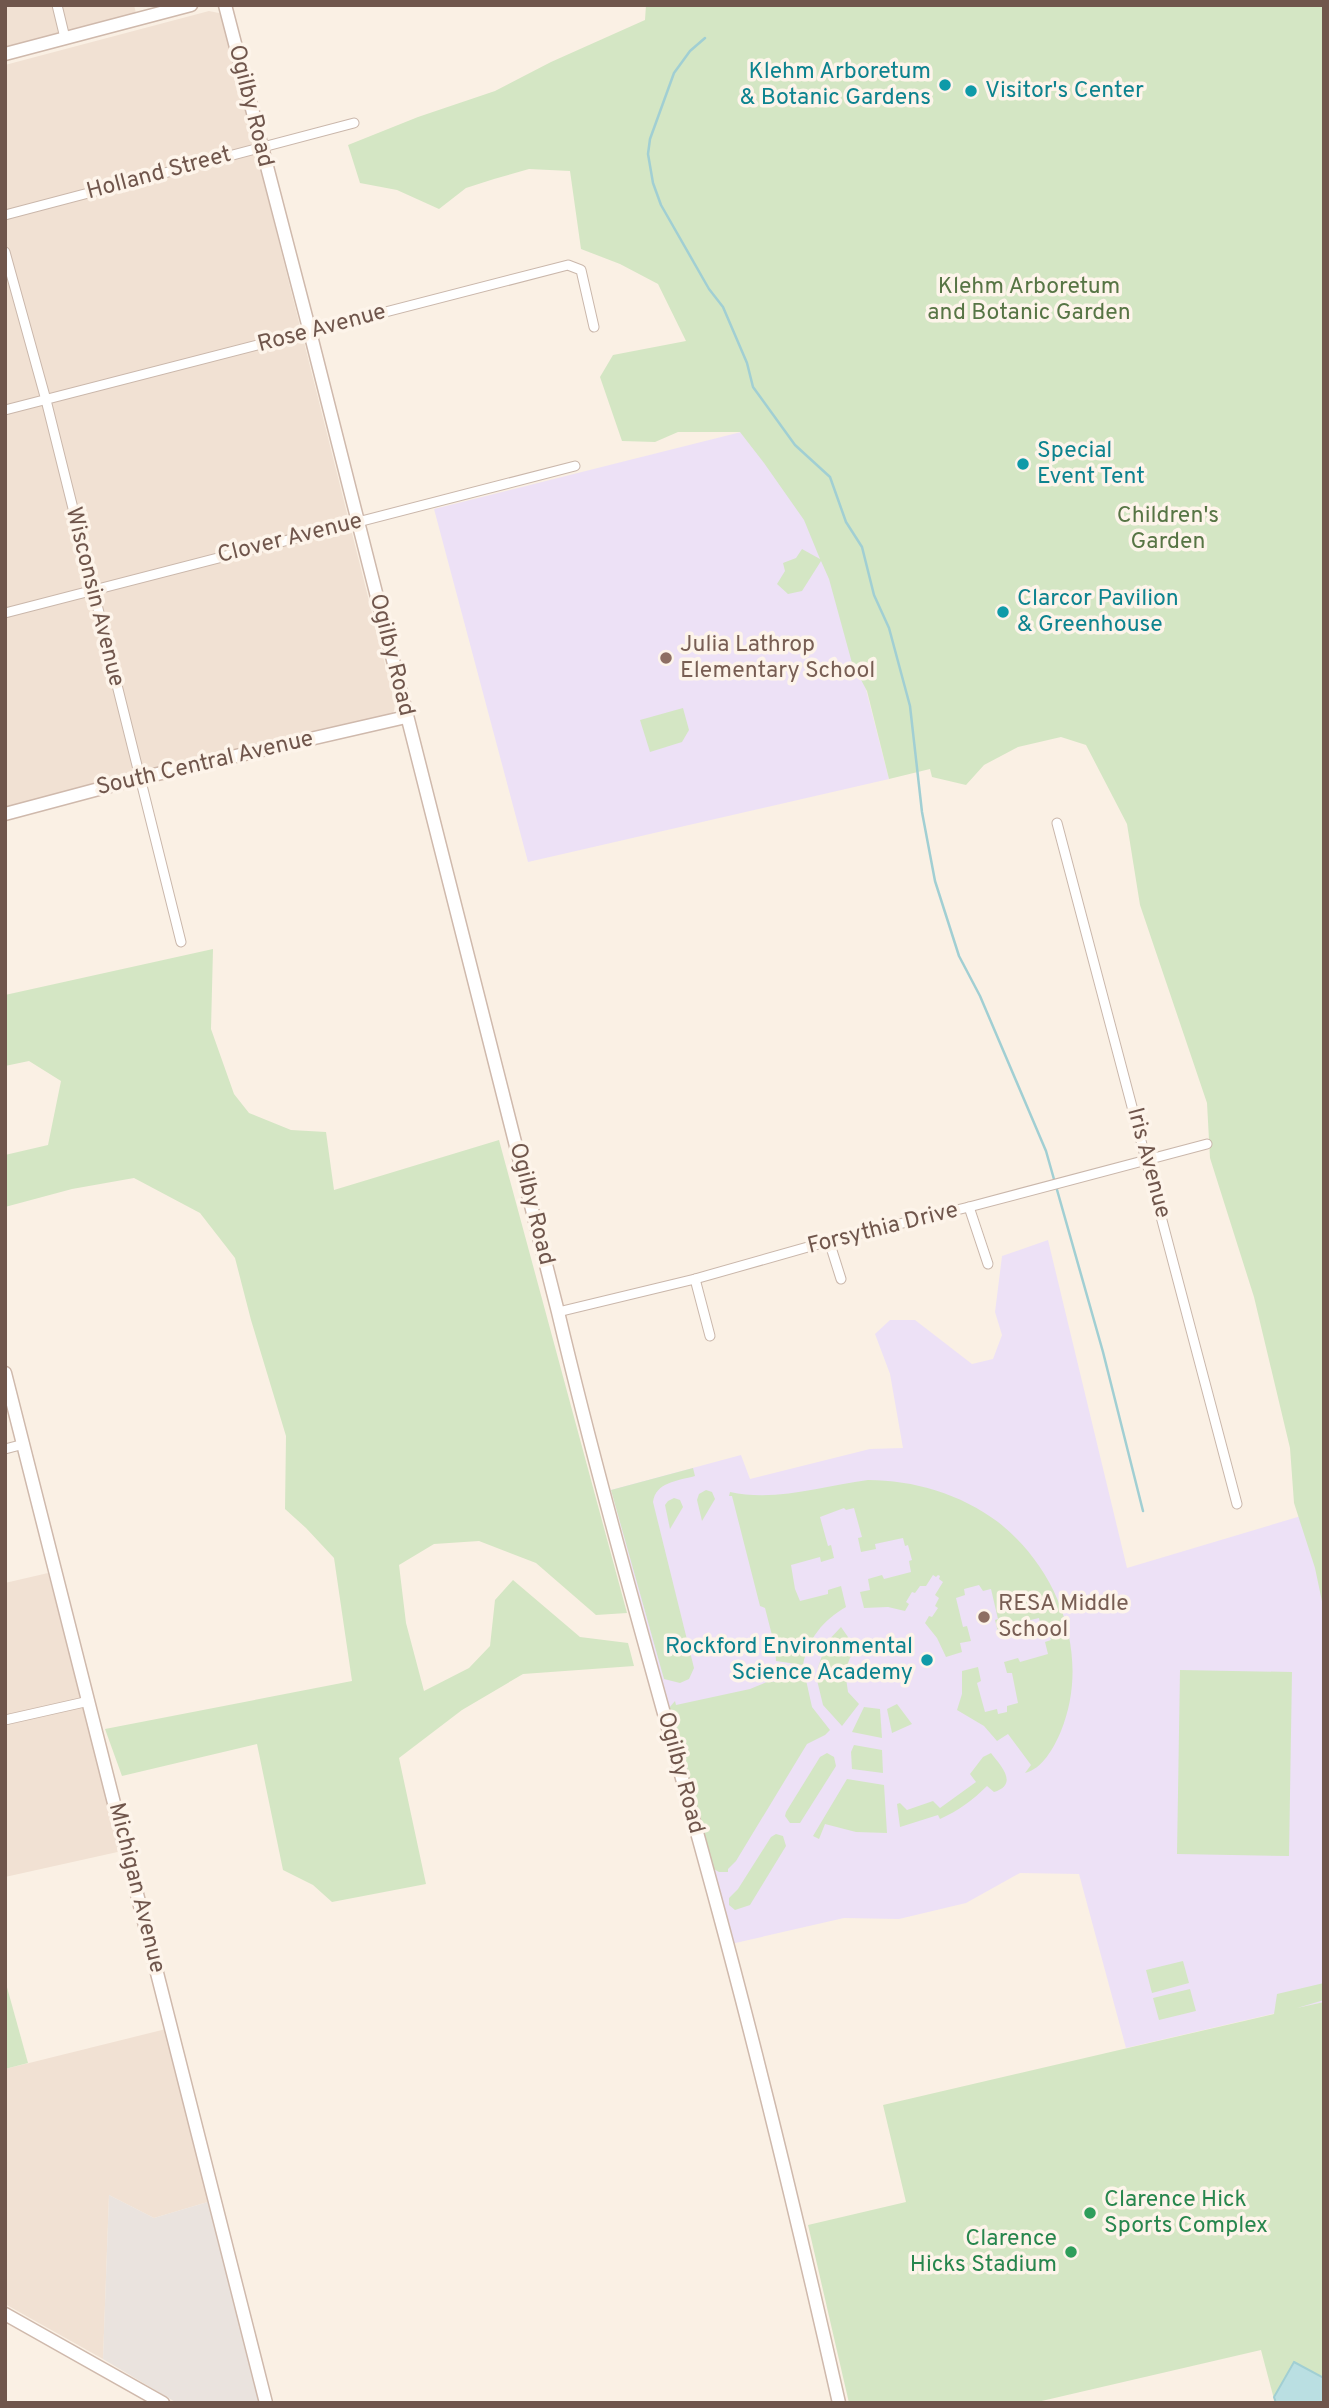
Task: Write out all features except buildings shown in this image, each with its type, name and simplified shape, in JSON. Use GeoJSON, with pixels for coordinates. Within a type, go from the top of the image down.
{"type":"FeatureCollection","features":[{"type":"Feature","properties":{"kind":"street"},"geometry":{"type":"LineString","coordinates":[[57,5],[65,38]]}},
{"type":"Feature","properties":{"kind":"street"},"geometry":{"type":"LineString","coordinates":[[5,54],[191,5]]}},
{"type":"Feature","properties":{"kind":"street","name":"Ogilby Road"},"geometry":{"type":"LineString","coordinates":[[225,5],[586,1428],[723,1930],[784,2166],[839,2403]]}},
{"type":"Feature","properties":{"kind":"street","name":"Holland Street"},"geometry":{"type":"LineString","coordinates":[[5,215],[354,123]]}},
{"type":"Feature","properties":{"kind":"street","name":"Wisconsin Avenue"},"geometry":{"type":"LineString","coordinates":[[5,252],[46,400],[181,942]]}},
{"type":"Feature","properties":{"kind":"street","name":"Rose Avenue"},"geometry":{"type":"LineString","coordinates":[[5,410],[568,265],[581,270],[594,327]]}},
{"type":"Feature","properties":{"kind":"street","name":"Clover Avenue"},"geometry":{"type":"LineString","coordinates":[[5,613],[575,466]]}},
{"type":"Feature","properties":{"kind":"street","name":"South Central Avenue"},"geometry":{"type":"LineString","coordinates":[[5,814],[140,778],[406,717]]}},
{"type":"Feature","properties":{"kind":"street","name":"Iris Avenue"},"geometry":{"type":"LineString","coordinates":[[1058,823],[1237,1504]]}},
{"type":"Feature","properties":{"kind":"street","name":"Forsythia Drive"},"geometry":{"type":"LineString","coordinates":[[558,1312],[695,1279],[829,1241],[1207,1144]]}},
{"type":"Feature","properties":{"kind":"street"},"geometry":{"type":"LineString","coordinates":[[969,1207],[988,1264]]}},
{"type":"Feature","properties":{"kind":"street"},"geometry":{"type":"LineString","coordinates":[[829,1241],[841,1279]]}},
{"type":"Feature","properties":{"kind":"street"},"geometry":{"type":"LineString","coordinates":[[695,1279],[710,1336]]}},
{"type":"Feature","properties":{"kind":"street","name":"Michigan Avenue"},"geometry":{"type":"LineString","coordinates":[[5,1373],[266,2403]]}},
{"type":"Feature","properties":{"kind":"street"},"geometry":{"type":"LineString","coordinates":[[5,1448],[24,1444]]}},
{"type":"Feature","properties":{"kind":"street"},"geometry":{"type":"LineString","coordinates":[[5,1720],[89,1701]]}},
{"type":"Feature","properties":{"kind":"street"},"geometry":{"type":"LineString","coordinates":[[5,2314],[163,2403]]}},
{"type":"Feature","properties":{"kind":"shaded area"},"geometry":{"type":"Polygon","coordinates":[[[5,5],[134,5],[136,13],[5,47],[5,5]]]}},
{"type":"Feature","properties":{"kind":"shaded area"},"geometry":{"type":"Polygon","coordinates":[[[209,11],[219,13],[223,20],[395,704],[394,711],[392,715],[5,810],[5,65],[209,11]]]}},
{"type":"Feature","properties":{"kind":"shaded area","name":"Julia Lathrop Elementary School"},"geometry":{"type":"Polygon","coordinates":[[[761,427],[827,537],[889,779],[528,862],[434,509],[761,427]]]}},
{"type":"Feature","properties":{"kind":"shaded area","name":"RESA Middle School"},"geometry":{"type":"Polygon","coordinates":[[[1048,1240],[1127,1568],[1321,1510],[1324,1520],[1324,2002],[1126,2048],[1079,1874],[1020,1873],[966,1903],[899,1919],[844,1918],[731,1944],[611,1490],[741,1455],[750,1479],[870,1449],[903,1448],[890,1374],[875,1334],[890,1320],[915,1320],[972,1364],[993,1359],[1002,1335],[995,1312],[1002,1256],[1048,1240]]]}},
{"type":"Feature","properties":{"kind":"shaded area"},"geometry":{"type":"Polygon","coordinates":[[[48,1573],[122,1851],[5,1877],[5,1583],[48,1573]]]}},
{"type":"Feature","properties":{"kind":"shaded area"},"geometry":{"type":"Polygon","coordinates":[[[170,2028],[211,2201],[154,2218],[109,2195],[103,2359],[5,2304],[5,2069],[170,2028]]]}},
{"type":"Feature","properties":{"kind":"shaded area"},"geometry":{"type":"Polygon","coordinates":[[[109,2195],[154,2218],[211,2201],[260,2403],[177,2403],[103,2359],[109,2195]]]}},
{"type":"Feature","properties":{"kind":"green space","name":"Klehm Arboretum and Botanic Garden"},"geometry":{"type":"Polygon","coordinates":[[[646,5],[1324,5],[1324,1611],[1315,1568],[1294,1503],[1290,1448],[1254,1297],[1210,1158],[1207,1103],[1140,905],[1127,824],[1086,745],[1061,737],[1018,747],[984,765],[966,785],[932,777],[930,769],[889,779],[867,691],[852,663],[829,579],[821,561],[802,591],[788,594],[777,584],[785,571],[783,563],[796,558],[802,549],[820,559],[804,520],[740,432],[678,432],[655,442],[622,441],[600,377],[613,355],[686,341],[658,284],[620,264],[581,249],[570,171],[529,169],[494,179],[466,188],[439,209],[397,190],[360,183],[348,145],[418,117],[495,91],[551,62],[645,20],[646,5]]]}},
{"type":"Feature","properties":{"kind":"green space"},"geometry":{"type":"Polygon","coordinates":[[[683,708],[689,730],[682,742],[650,752],[640,720],[683,708]]]}},
{"type":"Feature","properties":{"kind":"green space"},"geometry":{"type":"Polygon","coordinates":[[[213,949],[211,1029],[234,1094],[249,1113],[291,1130],[326,1132],[334,1190],[499,1140],[627,1613],[596,1615],[536,1563],[479,1541],[434,1544],[399,1565],[406,1623],[424,1691],[469,1668],[490,1646],[495,1600],[513,1580],[580,1637],[628,1643],[634,1666],[523,1674],[462,1710],[399,1758],[426,1884],[332,1902],[313,1885],[283,1870],[257,1744],[122,1776],[105,1729],[352,1681],[334,1558],[285,1509],[286,1436],[235,1258],[200,1213],[134,1178],[72,1189],[5,1207],[5,1155],[48,1145],[61,1081],[29,1061],[5,1066],[5,995],[213,949]]]}},
{"type":"Feature","properties":{"kind":"green space"},"geometry":{"type":"Polygon","coordinates":[[[693,1468],[695,1476],[663,1486],[658,1490],[653,1502],[694,1668],[689,1679],[680,1683],[664,1679],[611,1490],[693,1468]]]}},
{"type":"Feature","properties":{"kind":"green space"},"geometry":{"type":"Polygon","coordinates":[[[868,1480],[936,1490],[984,1512],[1020,1542],[1038,1564],[1053,1590],[1071,1645],[1073,1674],[1061,1731],[1047,1757],[1031,1771],[1025,1773],[1031,1765],[1008,1734],[997,1741],[984,1726],[957,1710],[962,1694],[962,1671],[978,1667],[981,1681],[977,1683],[985,1712],[997,1709],[998,1714],[1007,1712],[1007,1706],[1018,1703],[1012,1673],[1007,1673],[1004,1662],[1018,1658],[1020,1662],[1048,1654],[1045,1642],[1051,1640],[1047,1627],[1041,1627],[1039,1618],[1010,1625],[1011,1629],[998,1632],[991,1589],[983,1591],[979,1585],[964,1589],[965,1595],[956,1598],[963,1627],[967,1626],[971,1641],[960,1643],[962,1652],[946,1657],[937,1638],[925,1623],[938,1608],[935,1606],[939,1598],[935,1595],[943,1582],[938,1575],[933,1575],[926,1586],[920,1586],[915,1593],[912,1592],[906,1602],[909,1604],[905,1611],[888,1607],[864,1608],[860,1592],[870,1590],[868,1579],[882,1575],[884,1579],[911,1572],[909,1561],[912,1560],[903,1538],[875,1544],[876,1549],[861,1552],[858,1538],[862,1537],[854,1508],[844,1508],[820,1517],[834,1558],[821,1562],[820,1557],[791,1565],[800,1601],[828,1594],[828,1590],[841,1586],[846,1607],[818,1631],[803,1665],[776,1661],[765,1608],[760,1606],[730,1492],[747,1495],[782,1494],[868,1480]]]}},
{"type":"Feature","properties":{"kind":"green space"},"geometry":{"type":"Polygon","coordinates":[[[706,1490],[712,1492],[715,1499],[702,1521],[697,1500],[699,1494],[706,1490]]]}},
{"type":"Feature","properties":{"kind":"green space"},"geometry":{"type":"Polygon","coordinates":[[[674,1498],[680,1500],[683,1507],[670,1529],[665,1505],[674,1498]]]}},
{"type":"Feature","properties":{"kind":"green space"},"geometry":{"type":"Polygon","coordinates":[[[841,1627],[857,1650],[850,1658],[845,1671],[818,1668],[826,1643],[841,1627]]]}},
{"type":"Feature","properties":{"kind":"green space"},"geometry":{"type":"Polygon","coordinates":[[[1180,1670],[1292,1672],[1289,1856],[1177,1854],[1180,1670]]]}},
{"type":"Feature","properties":{"kind":"green space"},"geometry":{"type":"Polygon","coordinates":[[[846,1678],[848,1692],[859,1704],[842,1726],[823,1705],[817,1680],[846,1678]]]}},
{"type":"Feature","properties":{"kind":"green space"},"geometry":{"type":"Polygon","coordinates":[[[806,1680],[812,1707],[830,1730],[807,1744],[736,1861],[728,1872],[719,1872],[712,1868],[669,1708],[675,1701],[676,1705],[750,1689],[767,1682],[806,1680]]]}},
{"type":"Feature","properties":{"kind":"green space"},"geometry":{"type":"Polygon","coordinates":[[[897,1704],[912,1724],[892,1733],[887,1709],[897,1704]]]}},
{"type":"Feature","properties":{"kind":"green space"},"geometry":{"type":"Polygon","coordinates":[[[864,1707],[880,1709],[882,1738],[852,1732],[864,1707]]]}},
{"type":"Feature","properties":{"kind":"green space"},"geometry":{"type":"Polygon","coordinates":[[[854,1745],[882,1750],[883,1773],[852,1769],[851,1752],[854,1745]]]}},
{"type":"Feature","properties":{"kind":"green space"},"geometry":{"type":"Polygon","coordinates":[[[827,1753],[834,1757],[836,1766],[800,1823],[790,1823],[785,1816],[786,1812],[820,1757],[827,1753]]]}},
{"type":"Feature","properties":{"kind":"green space"},"geometry":{"type":"Polygon","coordinates":[[[991,1753],[1006,1774],[1007,1780],[1001,1789],[994,1792],[987,1786],[965,1805],[940,1819],[938,1815],[900,1827],[897,1804],[900,1803],[907,1810],[933,1801],[940,1808],[976,1782],[970,1774],[983,1757],[991,1753]]]}},
{"type":"Feature","properties":{"kind":"green space"},"geometry":{"type":"Polygon","coordinates":[[[847,1779],[884,1785],[887,1833],[856,1832],[825,1824],[819,1839],[813,1836],[847,1779]]]}},
{"type":"Feature","properties":{"kind":"green space"},"geometry":{"type":"Polygon","coordinates":[[[776,1834],[783,1836],[786,1846],[750,1905],[735,1910],[729,1905],[729,1898],[738,1889],[771,1837],[776,1834]]]}},
{"type":"Feature","properties":{"kind":"green space"},"geometry":{"type":"Polygon","coordinates":[[[1183,1961],[1189,1983],[1152,1993],[1146,1970],[1183,1961]]]}},
{"type":"Feature","properties":{"kind":"green space"},"geometry":{"type":"Polygon","coordinates":[[[5,1980],[28,2063],[5,2069],[5,1980]]]}},
{"type":"Feature","properties":{"kind":"green space","name":"Clarence Hick Sports Complex"},"geometry":{"type":"Polygon","coordinates":[[[1324,1983],[1324,2000],[1297,2008],[1324,2002],[1324,2403],[1275,2403],[1261,2350],[1033,2403],[849,2403],[808,2225],[906,2202],[883,2105],[1274,2014],[1277,1994],[1324,1983]]]}},
{"type":"Feature","properties":{"kind":"green space"},"geometry":{"type":"Polygon","coordinates":[[[1190,1989],[1196,2011],[1159,2020],[1153,1998],[1190,1989]]]}},
{"type":"Feature","properties":{"kind":"water"},"geometry":{"type":"Polygon","coordinates":[[[1294,2362],[1324,2378],[1324,2403],[1276,2403],[1274,2397],[1294,2362]]]}},
{"type":"Feature","properties":{"kind":"waterway"},"geometry":{"type":"LineString","coordinates":[[705,38],[690,51],[674,73],[650,139],[648,154],[653,183],[661,205],[709,289],[723,307],[747,363],[753,387],[795,445],[830,477],[846,522],[862,547],[874,595],[889,628],[910,706],[922,812],[935,881],[959,956],[980,996],[1046,1151],[1103,1352],[1143,1511]]}},
{"type":"Feature","properties":{"kind":"place","name":"Klehm Arboretum & Botanic Gardens"},"geometry":{"type":"Point","coordinates":[945,85]}},
{"type":"Feature","properties":{"kind":"place","name":"Visitor's Center"},"geometry":{"type":"Point","coordinates":[971,91]}},
{"type":"Feature","properties":{"kind":"place","name":"Special Event Tent"},"geometry":{"type":"Point","coordinates":[1023,464]}},
{"type":"Feature","properties":{"kind":"place","name":"Clarcor Pavilion & Greenhouse"},"geometry":{"type":"Point","coordinates":[1003,612]}},
{"type":"Feature","properties":{"kind":"place","name":"Julia Lathrop Elementary School"},"geometry":{"type":"Point","coordinates":[666,658]}},
{"type":"Feature","properties":{"kind":"place","name":"RESA Middle School"},"geometry":{"type":"Point","coordinates":[984,1617]}},
{"type":"Feature","properties":{"kind":"place","name":"Rockford Environmental Science Academy"},"geometry":{"type":"Point","coordinates":[927,1660]}},
{"type":"Feature","properties":{"kind":"place","name":"Clarence Hick Sports Complex"},"geometry":{"type":"Point","coordinates":[1090,2213]}},
{"type":"Feature","properties":{"kind":"place","name":"Clarence Hicks Stadium"},"geometry":{"type":"Point","coordinates":[1071,2252]}},
{"type":"Feature","properties":{"kind":"park label","name":"Children's Garden"},"geometry":{"type":"Point","coordinates":[1168,529]}}]}
